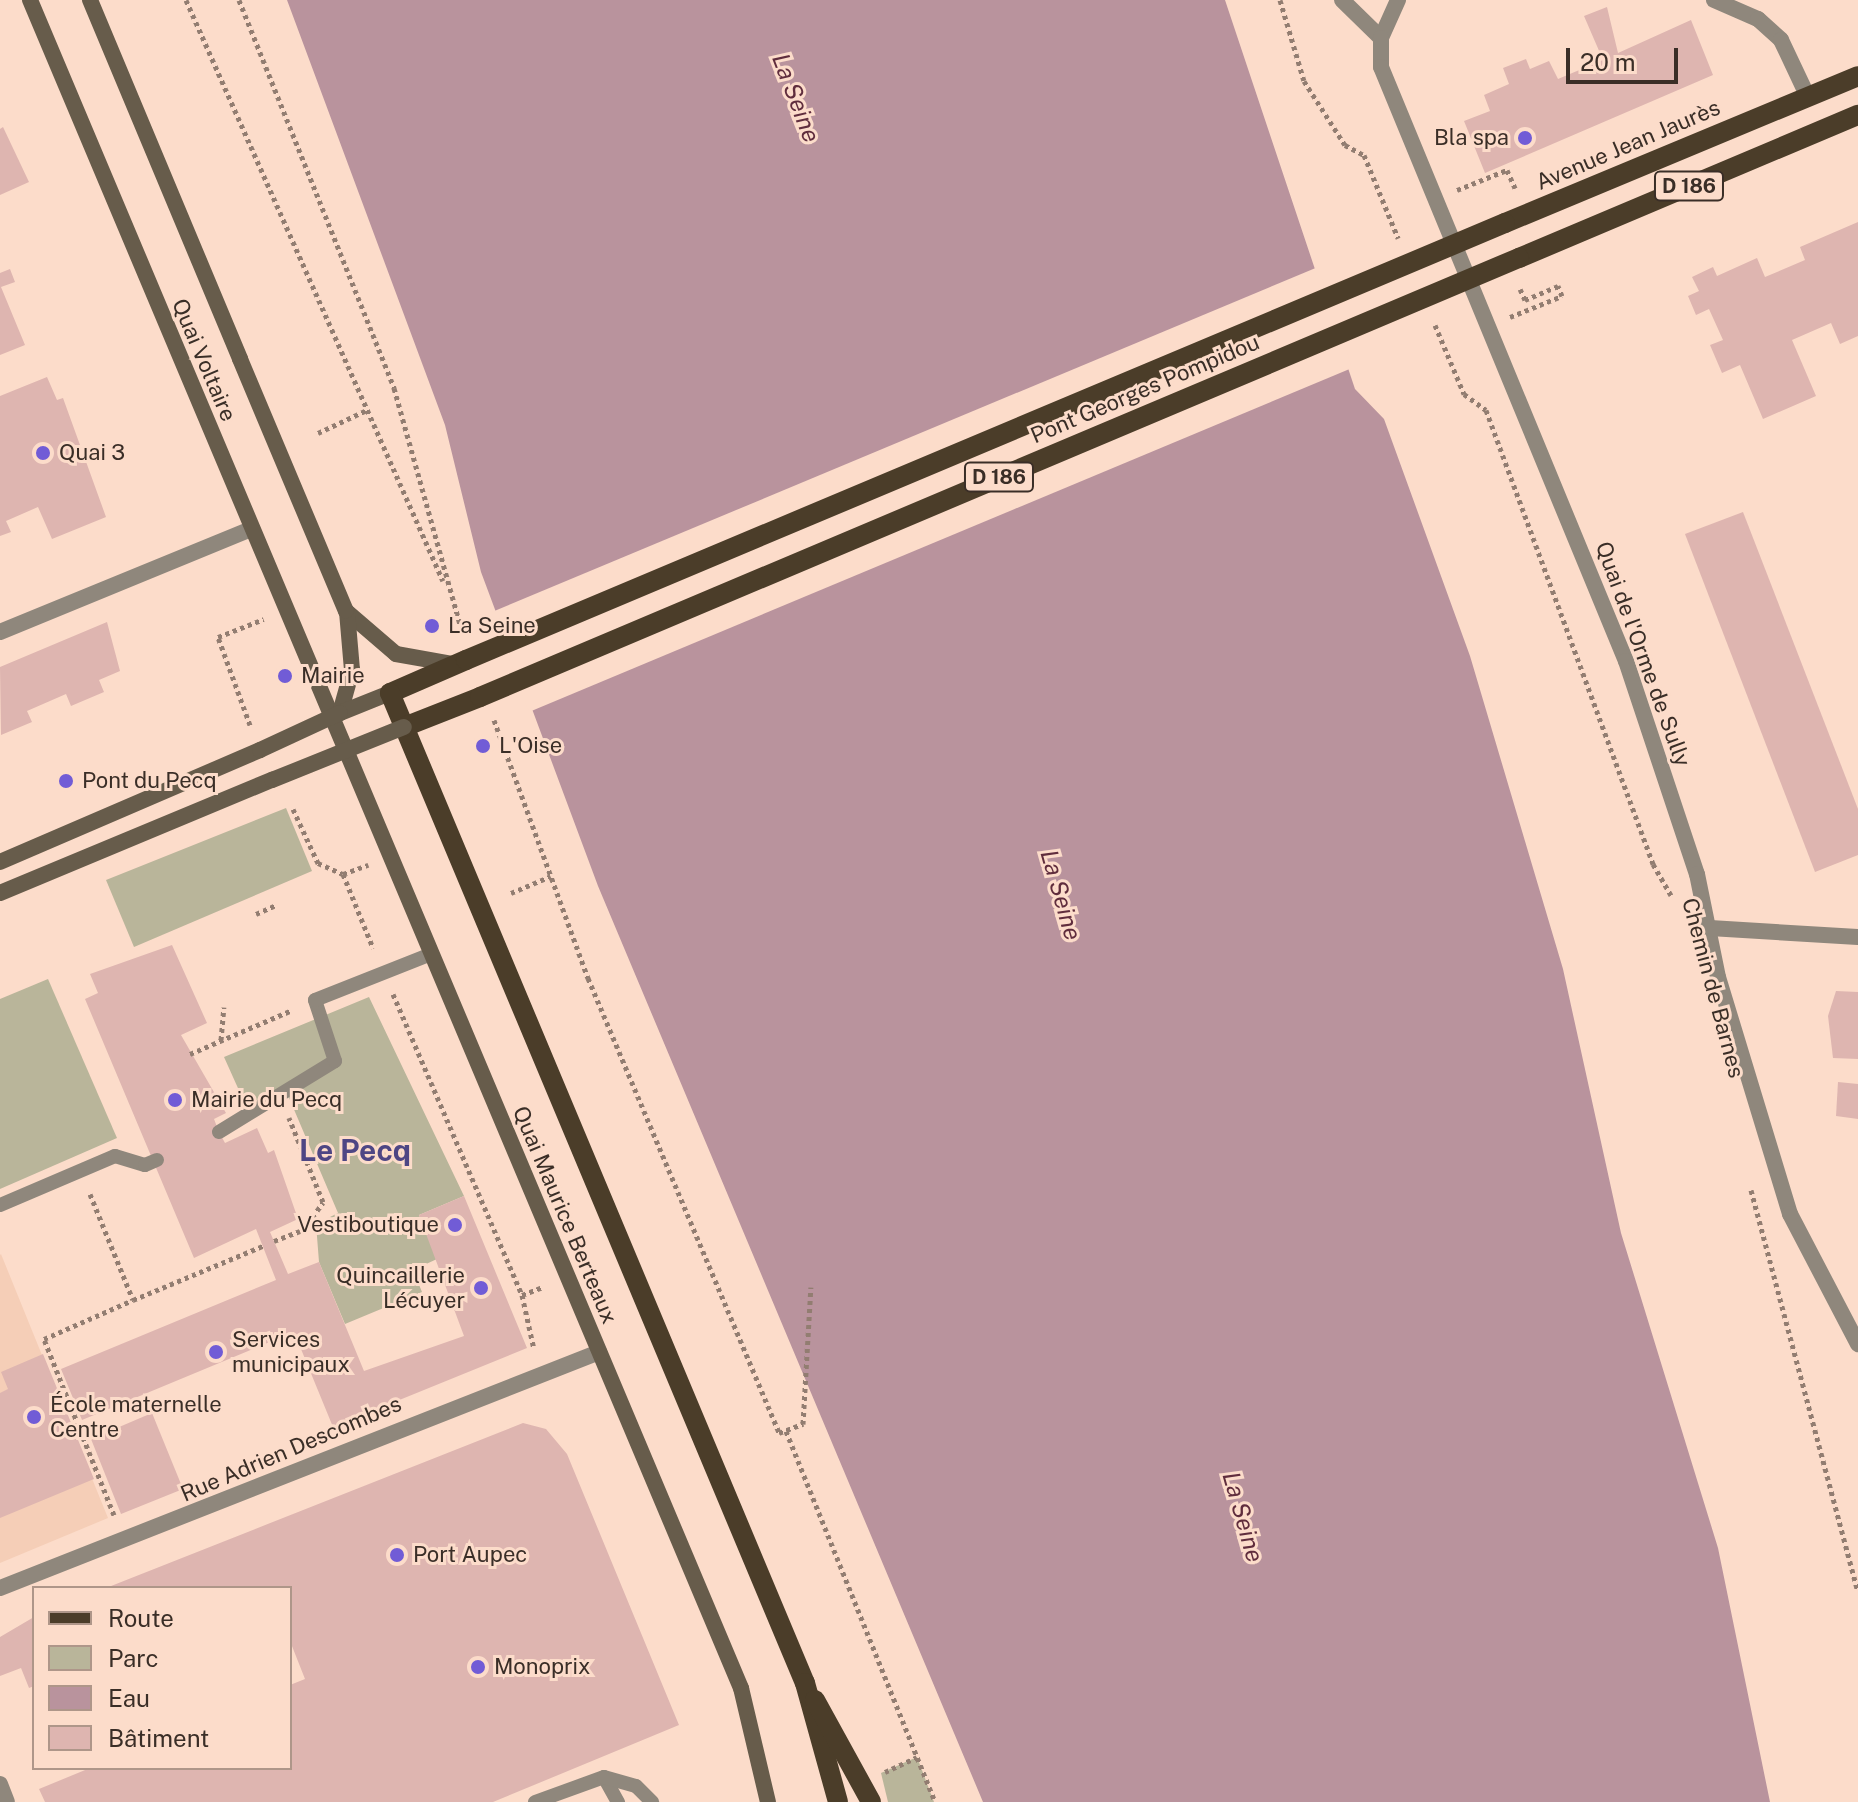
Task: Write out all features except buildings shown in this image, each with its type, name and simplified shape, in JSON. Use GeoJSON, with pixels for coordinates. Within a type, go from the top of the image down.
{"type":"FeatureCollection","features":[{"type":"Feature","properties":{"kind":"main road","name":"Quai Voltaire"},"geometry":{"type":"LineString","coordinates":[[30,0],[339,736]]}},
{"type":"Feature","properties":{"kind":"main road"},"geometry":{"type":"LineString","coordinates":[[90,0],[346,611],[352,670],[340,713]]}},
{"type":"Feature","properties":{"kind":"main road","name":"Avenue Jean Jaurès"},"geometry":{"type":"LineString","coordinates":[[1505,223],[1858,76]]}},
{"type":"Feature","properties":{"kind":"main road","name":"Pont Georges Pompidou"},"geometry":{"type":"LineString","coordinates":[[404,727],[1858,115]]}},
{"type":"Feature","properties":{"kind":"main road","name":"Pont Georges Pompidou"},"geometry":{"type":"LineString","coordinates":[[466,650],[1505,223]]}},
{"type":"Feature","properties":{"kind":"main road"},"geometry":{"type":"LineString","coordinates":[[346,611],[372,639],[408,660],[466,650]]}},
{"type":"Feature","properties":{"kind":"main road","name":"D 186"},"geometry":{"type":"LineString","coordinates":[[0,862],[390,693],[466,650]]}},
{"type":"Feature","properties":{"kind":"main road"},"geometry":{"type":"LineString","coordinates":[[390,693],[805,1683],[871,1802]]}},
{"type":"Feature","properties":{"kind":"main road","name":"D 186"},"geometry":{"type":"LineString","coordinates":[[0,893],[404,727]]}},
{"type":"Feature","properties":{"kind":"main road","name":"Quai Maurice Berteaux"},"geometry":{"type":"LineString","coordinates":[[339,736],[751,1712],[764,1797]]}},
{"type":"Feature","properties":{"kind":"main road"},"geometry":{"type":"LineString","coordinates":[[805,1683],[838,1802]]}},
{"type":"Feature","properties":{"kind":"street"},"geometry":{"type":"LineString","coordinates":[[1342,0],[1381,38],[1398,0]]}},
{"type":"Feature","properties":{"kind":"street"},"geometry":{"type":"LineString","coordinates":[[1714,0],[1758,19],[1781,40],[1808,97]]}},
{"type":"Feature","properties":{"kind":"street","name":"Quai de l'Orme de Sully"},"geometry":{"type":"LineString","coordinates":[[1381,38],[1381,67],[1626,661],[1710,928],[1718,977],[1790,1214],[1858,1344]]}},
{"type":"Feature","properties":{"kind":"street"},"geometry":{"type":"LineString","coordinates":[[0,632],[251,529]]}},
{"type":"Feature","properties":{"kind":"street"},"geometry":{"type":"LineString","coordinates":[[1710,928],[1858,937]]}},
{"type":"Feature","properties":{"kind":"street","name":"Rue Adrien Descombes"},"geometry":{"type":"LineString","coordinates":[[0,1588],[541,1371],[599,1352]]}},
{"type":"Feature","properties":{"kind":"street"},"geometry":{"type":"LineString","coordinates":[[0,1784],[7,1802]]}},
{"type":"Feature","properties":{"kind":"lane"},"geometry":{"type":"LineString","coordinates":[[219,1132],[281,1099],[335,1061],[315,1000],[431,954]]}},
{"type":"Feature","properties":{"kind":"lane"},"geometry":{"type":"LineString","coordinates":[[0,1205],[115,1156],[145,1165],[157,1160]]}},
{"type":"Feature","properties":{"kind":"lane"},"geometry":{"type":"LineString","coordinates":[[535,1802],[604,1777],[636,1786],[652,1802]]}},
{"type":"Feature","properties":{"kind":"lane"},"geometry":{"type":"LineString","coordinates":[[604,1777],[618,1802]]}},
{"type":"Feature","properties":{"kind":"path"},"geometry":{"type":"LineString","coordinates":[[186,0],[449,596]]}},
{"type":"Feature","properties":{"kind":"path"},"geometry":{"type":"LineString","coordinates":[[239,0],[394,388],[466,650]]}},
{"type":"Feature","properties":{"kind":"path"},"geometry":{"type":"LineString","coordinates":[[1280,0],[1304,81],[1345,145],[1364,155],[1389,218]]}},
{"type":"Feature","properties":{"kind":"path"},"geometry":{"type":"LineString","coordinates":[[1435,199],[1507,170],[1517,193]]}},
{"type":"Feature","properties":{"kind":"path"},"geometry":{"type":"LineString","coordinates":[[1489,326],[1562,296],[1558,286],[1525,300],[1518,284]]}},
{"type":"Feature","properties":{"kind":"path"},"geometry":{"type":"LineString","coordinates":[[318,433],[367,410]]}},
{"type":"Feature","properties":{"kind":"path","name":"Chemin de Barnes"},"geometry":{"type":"LineString","coordinates":[[1486,410],[1674,906]]}},
{"type":"Feature","properties":{"kind":"path"},"geometry":{"type":"LineString","coordinates":[[251,726],[218,637],[286,610]]}},
{"type":"Feature","properties":{"kind":"path"},"geometry":{"type":"LineString","coordinates":[[492,714],[551,876],[779,1433],[803,1424],[811,1287]]}},
{"type":"Feature","properties":{"kind":"path"},"geometry":{"type":"LineString","coordinates":[[293,809],[318,863],[343,874],[522,1295],[541,1371]]}},
{"type":"Feature","properties":{"kind":"path"},"geometry":{"type":"LineString","coordinates":[[511,893],[551,876]]}},
{"type":"Feature","properties":{"kind":"path"},"geometry":{"type":"LineString","coordinates":[[256,914],[276,905]]}},
{"type":"Feature","properties":{"kind":"path"},"geometry":{"type":"LineString","coordinates":[[221,1040],[224,1007]]}},
{"type":"Feature","properties":{"kind":"path"},"geometry":{"type":"LineString","coordinates":[[190,1054],[270,1019]]}},
{"type":"Feature","properties":{"kind":"path"},"geometry":{"type":"LineString","coordinates":[[274,1241],[303,1230],[323,1202],[281,1099]]}},
{"type":"Feature","properties":{"kind":"path"},"geometry":{"type":"LineString","coordinates":[[81,1170],[133,1300]]}},
{"type":"Feature","properties":{"kind":"path"},"geometry":{"type":"LineString","coordinates":[[1749,1183],[1858,1591]]}},
{"type":"Feature","properties":{"kind":"path"},"geometry":{"type":"LineString","coordinates":[[108,1500],[44,1339],[263,1246]]}},
{"type":"Feature","properties":{"kind":"path"},"geometry":{"type":"LineString","coordinates":[[522,1295],[544,1286]]}},
{"type":"Feature","properties":{"kind":"path"},"geometry":{"type":"LineString","coordinates":[[786,1431],[935,1802]]}},
{"type":"Feature","properties":{"kind":"path"},"geometry":{"type":"LineString","coordinates":[[881,1773],[917,1757]]}},
{"type":"Feature","properties":{"kind":"shaded area","name":"École maternelle Centre"},"geometry":{"type":"Polygon","coordinates":[[[0,1255],[108,1518],[0,1563],[0,1255]]]}},
{"type":"Feature","properties":{"kind":"green space"},"geometry":{"type":"Polygon","coordinates":[[[286,808],[312,871],[134,947],[106,880],[286,808]]]}},
{"type":"Feature","properties":{"kind":"green space"},"geometry":{"type":"Polygon","coordinates":[[[48,979],[117,1138],[0,1189],[0,999],[48,979]]]}},
{"type":"Feature","properties":{"kind":"green space"},"geometry":{"type":"Polygon","coordinates":[[[369,997],[464,1196],[419,1215],[437,1259],[413,1270],[422,1292],[345,1324],[319,1262],[316,1224],[338,1213],[284,1086],[246,1106],[224,1057],[369,997]]]}},
{"type":"Feature","properties":{"kind":"green space"},"geometry":{"type":"Polygon","coordinates":[[[917,1757],[934,1802],[888,1802],[881,1773],[917,1757]]]}},
{"type":"Feature","properties":{"kind":"water","name":"La Seine"},"geometry":{"type":"Polygon","coordinates":[[[287,0],[1225,0],[1355,389],[1384,419],[1470,656],[1563,969],[1621,1233],[1718,1548],[1770,1802],[983,1802],[598,886],[481,572],[445,425],[287,0]]]}},
{"type":"Feature","properties":{"kind":"pier"},"geometry":{"type":"Polygon","coordinates":[[[1318,267],[1352,368],[529,712],[492,612],[1318,267]]]}},
{"type":"Feature","properties":{"kind":"place","name":"Bla spa"},"geometry":{"type":"Point","coordinates":[1525,138]}},
{"type":"Feature","properties":{"kind":"place","name":"Quai 3"},"geometry":{"type":"Point","coordinates":[43,453]}},
{"type":"Feature","properties":{"kind":"place","name":"La Seine"},"geometry":{"type":"Point","coordinates":[432,626]}},
{"type":"Feature","properties":{"kind":"place","name":"Mairie"},"geometry":{"type":"Point","coordinates":[285,676]}},
{"type":"Feature","properties":{"kind":"place","name":"L'Oise"},"geometry":{"type":"Point","coordinates":[483,746]}},
{"type":"Feature","properties":{"kind":"place","name":"Pont du Pecq"},"geometry":{"type":"Point","coordinates":[66,781]}},
{"type":"Feature","properties":{"kind":"place","name":"Mairie du Pecq"},"geometry":{"type":"Point","coordinates":[175,1100]}},
{"type":"Feature","properties":{"kind":"place","name":"Vestiboutique"},"geometry":{"type":"Point","coordinates":[455,1225]}},
{"type":"Feature","properties":{"kind":"place","name":"Quincaillerie Lécuyer"},"geometry":{"type":"Point","coordinates":[481,1288]}},
{"type":"Feature","properties":{"kind":"place","name":"Services municipaux"},"geometry":{"type":"Point","coordinates":[216,1352]}},
{"type":"Feature","properties":{"kind":"place","name":"École maternelle Centre"},"geometry":{"type":"Point","coordinates":[34,1417]}},
{"type":"Feature","properties":{"kind":"place","name":"Port Aupec"},"geometry":{"type":"Point","coordinates":[397,1555]}},
{"type":"Feature","properties":{"kind":"place","name":"Monoprix"},"geometry":{"type":"Point","coordinates":[478,1667]}},
{"type":"Feature","properties":{"kind":"district","name":"Le Pecq"},"geometry":{"type":"Point","coordinates":[355,1150]}}]}
